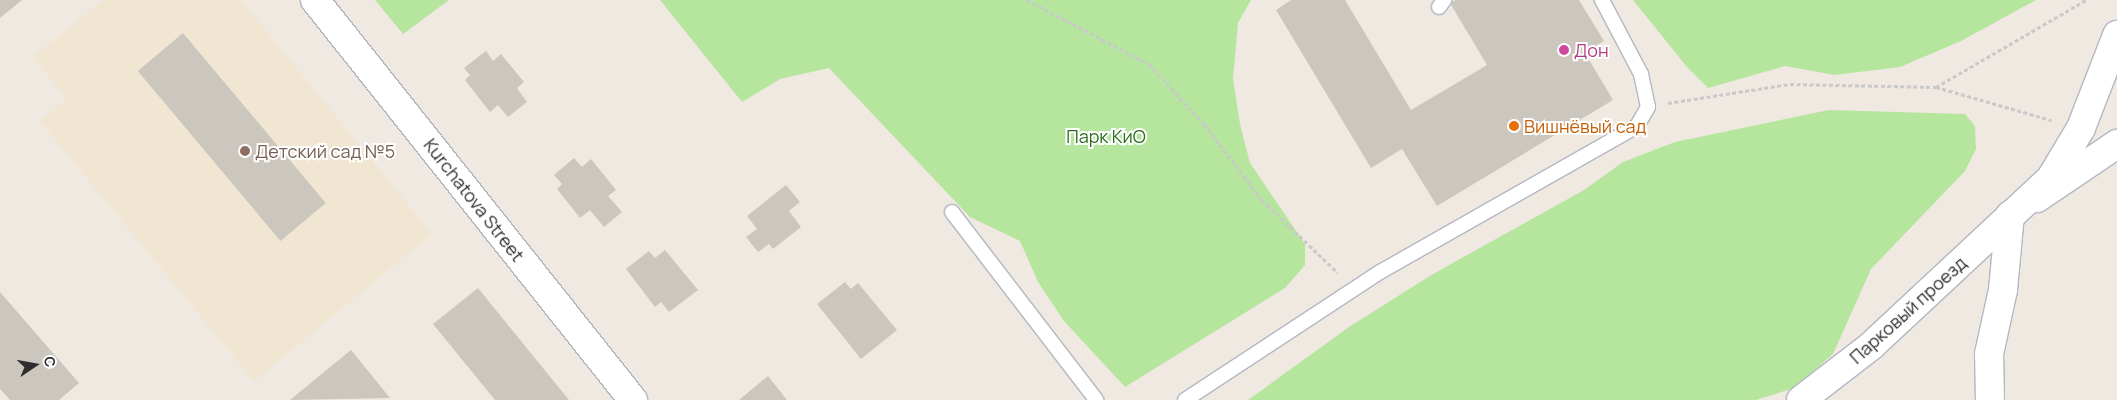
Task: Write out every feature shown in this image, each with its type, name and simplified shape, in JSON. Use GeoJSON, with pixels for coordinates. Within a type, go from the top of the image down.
{"type":"FeatureCollection","features":[{"type":"Feature","properties":{"kind":"street","name":"Kurchatova Street"},"geometry":{"type":"LineString","coordinates":[[316,0],[633,400]]}},
{"type":"Feature","properties":{"kind":"street","name":"Парковый проезд"},"geometry":{"type":"LineString","coordinates":[[1802,400],[1871,346],[2051,178],[2081,128],[2117,35]]}},
{"type":"Feature","properties":{"kind":"street"},"geometry":{"type":"LineString","coordinates":[[1990,400],[1989,354],[2003,290],[2010,215],[2117,144]]}},
{"type":"Feature","properties":{"kind":"lane"},"geometry":{"type":"LineString","coordinates":[[1185,400],[1380,272],[1637,126],[1648,107],[1641,74],[1602,0]]}},
{"type":"Feature","properties":{"kind":"lane"},"geometry":{"type":"LineString","coordinates":[[952,212],[1096,400]]}},
{"type":"Feature","properties":{"kind":"path"},"geometry":{"type":"LineString","coordinates":[[1027,0],[1149,64],[1204,124],[1262,200],[1355,290]]}},
{"type":"Feature","properties":{"kind":"path"},"geometry":{"type":"LineString","coordinates":[[1936,87],[2086,0]]}},
{"type":"Feature","properties":{"kind":"path"},"geometry":{"type":"LineString","coordinates":[[1648,107],[1790,84],[1936,87],[1990,105],[2081,128]]}},
{"type":"Feature","properties":{"kind":"shaded area"},"geometry":{"type":"Polygon","coordinates":[[[103,0],[241,0],[432,234],[254,381],[40,121],[67,99],[33,57],[103,0]]]}},
{"type":"Feature","properties":{"kind":"green space"},"geometry":{"type":"Polygon","coordinates":[[[375,0],[449,0],[403,34],[375,0]]]}},
{"type":"Feature","properties":{"kind":"green space","name":"Парк КиО"},"geometry":{"type":"Polygon","coordinates":[[[660,0],[1251,0],[1238,23],[1233,79],[1240,124],[1250,163],[1305,244],[1305,265],[1285,288],[1125,387],[1064,321],[1038,282],[1020,241],[970,217],[829,68],[780,79],[742,102],[660,0]]]}},
{"type":"Feature","properties":{"kind":"green space"},"geometry":{"type":"Polygon","coordinates":[[[1633,0],[2036,0],[1961,41],[1900,67],[1834,75],[1785,66],[1708,88],[1687,67],[1633,0]]]}},
{"type":"Feature","properties":{"kind":"green space"},"geometry":{"type":"Polygon","coordinates":[[[1829,110],[1965,114],[1975,126],[1976,149],[1965,171],[1871,269],[1833,354],[1794,388],[1756,400],[1248,400],[1349,327],[1433,274],[1584,190],[1623,162],[1675,142],[1829,110]]]}},
{"type":"Feature","properties":{"kind":"building"},"geometry":{"type":"Polygon","coordinates":[[[0,0],[22,0],[0,18],[0,0]]]}},
{"type":"Feature","properties":{"kind":"building"},"geometry":{"type":"Polygon","coordinates":[[[1291,0],[1345,0],[1411,110],[1487,65],[1450,3],[1456,0],[1579,0],[1604,41],[1585,53],[1613,100],[1437,206],[1402,149],[1371,168],[1276,10],[1291,0]]]}},
{"type":"Feature","properties":{"kind":"building"},"geometry":{"type":"Polygon","coordinates":[[[183,33],[326,203],[281,241],[138,71],[183,33]]]}},
{"type":"Feature","properties":{"kind":"building"},"geometry":{"type":"Polygon","coordinates":[[[486,51],[493,61],[501,54],[524,82],[517,88],[527,102],[508,117],[498,105],[490,112],[465,80],[470,75],[464,68],[486,51]]]}},
{"type":"Feature","properties":{"kind":"building"},"geometry":{"type":"Polygon","coordinates":[[[574,158],[582,167],[591,159],[616,190],[608,196],[622,212],[604,227],[590,210],[580,218],[557,189],[562,184],[554,175],[574,158]]]}},
{"type":"Feature","properties":{"kind":"building"},"geometry":{"type":"Polygon","coordinates":[[[786,185],[800,202],[789,211],[801,227],[773,249],[769,244],[758,252],[746,237],[757,229],[747,216],[786,185]]]}},
{"type":"Feature","properties":{"kind":"building"},"geometry":{"type":"Polygon","coordinates":[[[665,250],[698,290],[669,312],[661,302],[655,307],[626,269],[649,251],[655,258],[665,250]]]}},
{"type":"Feature","properties":{"kind":"building"},"geometry":{"type":"Polygon","coordinates":[[[845,282],[851,289],[858,283],[897,330],[861,359],[817,304],[845,282]]]}},
{"type":"Feature","properties":{"kind":"building"},"geometry":{"type":"Polygon","coordinates":[[[478,288],[569,400],[495,400],[433,324],[478,288]]]}},
{"type":"Feature","properties":{"kind":"building"},"geometry":{"type":"Polygon","coordinates":[[[0,292],[79,383],[59,400],[10,400],[0,389],[0,292]]]}},
{"type":"Feature","properties":{"kind":"building"},"geometry":{"type":"Polygon","coordinates":[[[351,350],[390,398],[290,400],[351,350]]]}},
{"type":"Feature","properties":{"kind":"building"},"geometry":{"type":"Polygon","coordinates":[[[768,376],[787,400],[739,400],[768,376]]]}},
{"type":"Feature","properties":{"kind":"place","name":"Дон"},"geometry":{"type":"Point","coordinates":[1564,50]}},
{"type":"Feature","properties":{"kind":"place","name":"Вишнёвый сад"},"geometry":{"type":"Point","coordinates":[1514,126]}},
{"type":"Feature","properties":{"kind":"place","name":"Детский сад №5"},"geometry":{"type":"Point","coordinates":[245,151]}}]}
